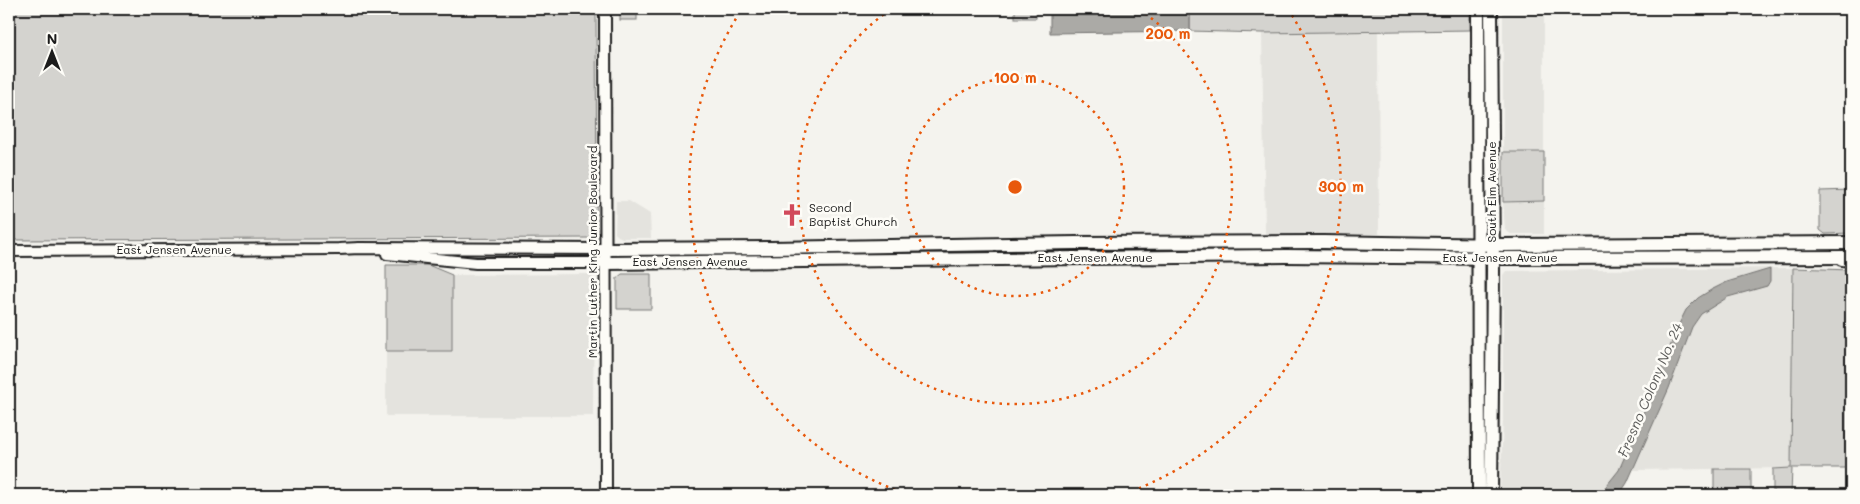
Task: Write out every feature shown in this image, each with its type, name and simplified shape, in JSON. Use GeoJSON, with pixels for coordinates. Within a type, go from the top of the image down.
{"type":"FeatureCollection","features":[{"type":"Feature","properties":{"kind":"main road","name":"South Elm Avenue"},"geometry":{"type":"LineString","coordinates":[[1478,9],[1479,495]]}},
{"type":"Feature","properties":{"kind":"main road","name":"South Elm Avenue"},"geometry":{"type":"LineString","coordinates":[[1491,9],[1491,495]]}},
{"type":"Feature","properties":{"kind":"main road","name":"East Jensen Avenue"},"geometry":{"type":"LineString","coordinates":[[606,249],[1076,243],[1329,242],[1478,245],[1851,243]]}},
{"type":"Feature","properties":{"kind":"main road"},"geometry":{"type":"LineString","coordinates":[[1759,258],[1773,251],[1805,250],[1813,242]]}},
{"type":"Feature","properties":{"kind":"main road"},"geometry":{"type":"LineString","coordinates":[[1652,258],[1665,250],[1694,250],[1704,244]]}},
{"type":"Feature","properties":{"kind":"main road","name":"East Jensen Avenue"},"geometry":{"type":"LineString","coordinates":[[606,263],[1286,256],[1848,258]]}},
{"type":"Feature","properties":{"kind":"street","name":"Martin Luther King Junior Boulevard"},"geometry":{"type":"LineString","coordinates":[[605,9],[606,495]]}},
{"type":"Feature","properties":{"kind":"street","name":"East Jensen Avenue"},"geometry":{"type":"LineString","coordinates":[[9,251],[359,248],[606,249]]}},
{"type":"Feature","properties":{"kind":"street","name":"East Jensen Avenue"},"geometry":{"type":"LineString","coordinates":[[339,249],[476,263],[606,263]]}},
{"type":"Feature","properties":{"kind":"shaded area"},"geometry":{"type":"Polygon","coordinates":[[[9,9],[596,9],[597,238],[9,240],[9,9]]]}},
{"type":"Feature","properties":{"kind":"shaded area"},"geometry":{"type":"Polygon","coordinates":[[[620,9],[637,9],[637,20],[620,20],[620,9]]]}},
{"type":"Feature","properties":{"kind":"shaded area"},"geometry":{"type":"Polygon","coordinates":[[[1015,9],[1036,9],[1036,18],[1015,18],[1015,9]]]}},
{"type":"Feature","properties":{"kind":"shaded area"},"geometry":{"type":"Polygon","coordinates":[[[1050,9],[1190,9],[1190,31],[1050,33],[1050,9]]]}},
{"type":"Feature","properties":{"kind":"shaded area"},"geometry":{"type":"Polygon","coordinates":[[[1190,9],[1470,9],[1470,30],[1262,33],[1190,31],[1190,9]]]}},
{"type":"Feature","properties":{"kind":"shaded area"},"geometry":{"type":"Polygon","coordinates":[[[1503,9],[1544,9],[1544,152],[1503,152],[1503,9]]]}},
{"type":"Feature","properties":{"kind":"shaded area"},"geometry":{"type":"Polygon","coordinates":[[[1378,31],[1379,234],[1265,235],[1262,33],[1378,31]]]}},
{"type":"Feature","properties":{"kind":"shaded area"},"geometry":{"type":"Polygon","coordinates":[[[1503,152],[1544,152],[1544,201],[1503,202],[1503,152]]]}},
{"type":"Feature","properties":{"kind":"shaded area"},"geometry":{"type":"Polygon","coordinates":[[[1851,190],[1851,233],[1825,234],[1820,230],[1820,191],[1851,190]]]}},
{"type":"Feature","properties":{"kind":"shaded area"},"geometry":{"type":"Polygon","coordinates":[[[616,201],[629,201],[650,214],[651,238],[622,238],[615,233],[616,201]]]}},
{"type":"Feature","properties":{"kind":"shaded area"},"geometry":{"type":"Polygon","coordinates":[[[1544,201],[1544,234],[1511,234],[1505,230],[1503,202],[1544,201]]]}},
{"type":"Feature","properties":{"kind":"shaded area"},"geometry":{"type":"Polygon","coordinates":[[[386,265],[428,265],[452,275],[452,351],[386,351],[386,265]]]}},
{"type":"Feature","properties":{"kind":"shaded area"},"geometry":{"type":"Polygon","coordinates":[[[1793,268],[1791,468],[1633,470],[1669,388],[1692,327],[1701,314],[1718,302],[1743,292],[1767,286],[1770,281],[1770,269],[1727,282],[1698,298],[1679,324],[1619,470],[1599,495],[1500,495],[1503,420],[1503,275],[1506,271],[1793,268]]]}},
{"type":"Feature","properties":{"kind":"shaded area"},"geometry":{"type":"Polygon","coordinates":[[[1793,268],[1851,270],[1851,468],[1792,468],[1791,495],[1773,495],[1773,469],[1791,468],[1793,268]]]}},
{"type":"Feature","properties":{"kind":"shaded area"},"geometry":{"type":"Polygon","coordinates":[[[1770,269],[1770,281],[1767,286],[1728,297],[1701,314],[1692,327],[1669,388],[1627,483],[1619,495],[1599,495],[1619,470],[1686,310],[1698,298],[1727,282],[1770,269]]]}},
{"type":"Feature","properties":{"kind":"shaded area"},"geometry":{"type":"Polygon","coordinates":[[[589,274],[594,279],[593,416],[386,416],[386,351],[452,351],[452,275],[589,274]]]}},
{"type":"Feature","properties":{"kind":"shaded area"},"geometry":{"type":"Polygon","coordinates":[[[622,274],[651,274],[651,309],[617,309],[617,278],[622,274]]]}},
{"type":"Feature","properties":{"kind":"shaded area"},"geometry":{"type":"Polygon","coordinates":[[[1714,469],[1751,469],[1751,495],[1714,495],[1714,469]]]}},
{"type":"Feature","properties":{"kind":"place","name":"Second Baptist Church"},"geometry":{"type":"Point","coordinates":[792,215]}},
{"type":"Feature","properties":{"kind":"water label","name":"Fresno Colony No. 24"},"geometry":{"type":"Point","coordinates":[1650,390]}}]}
